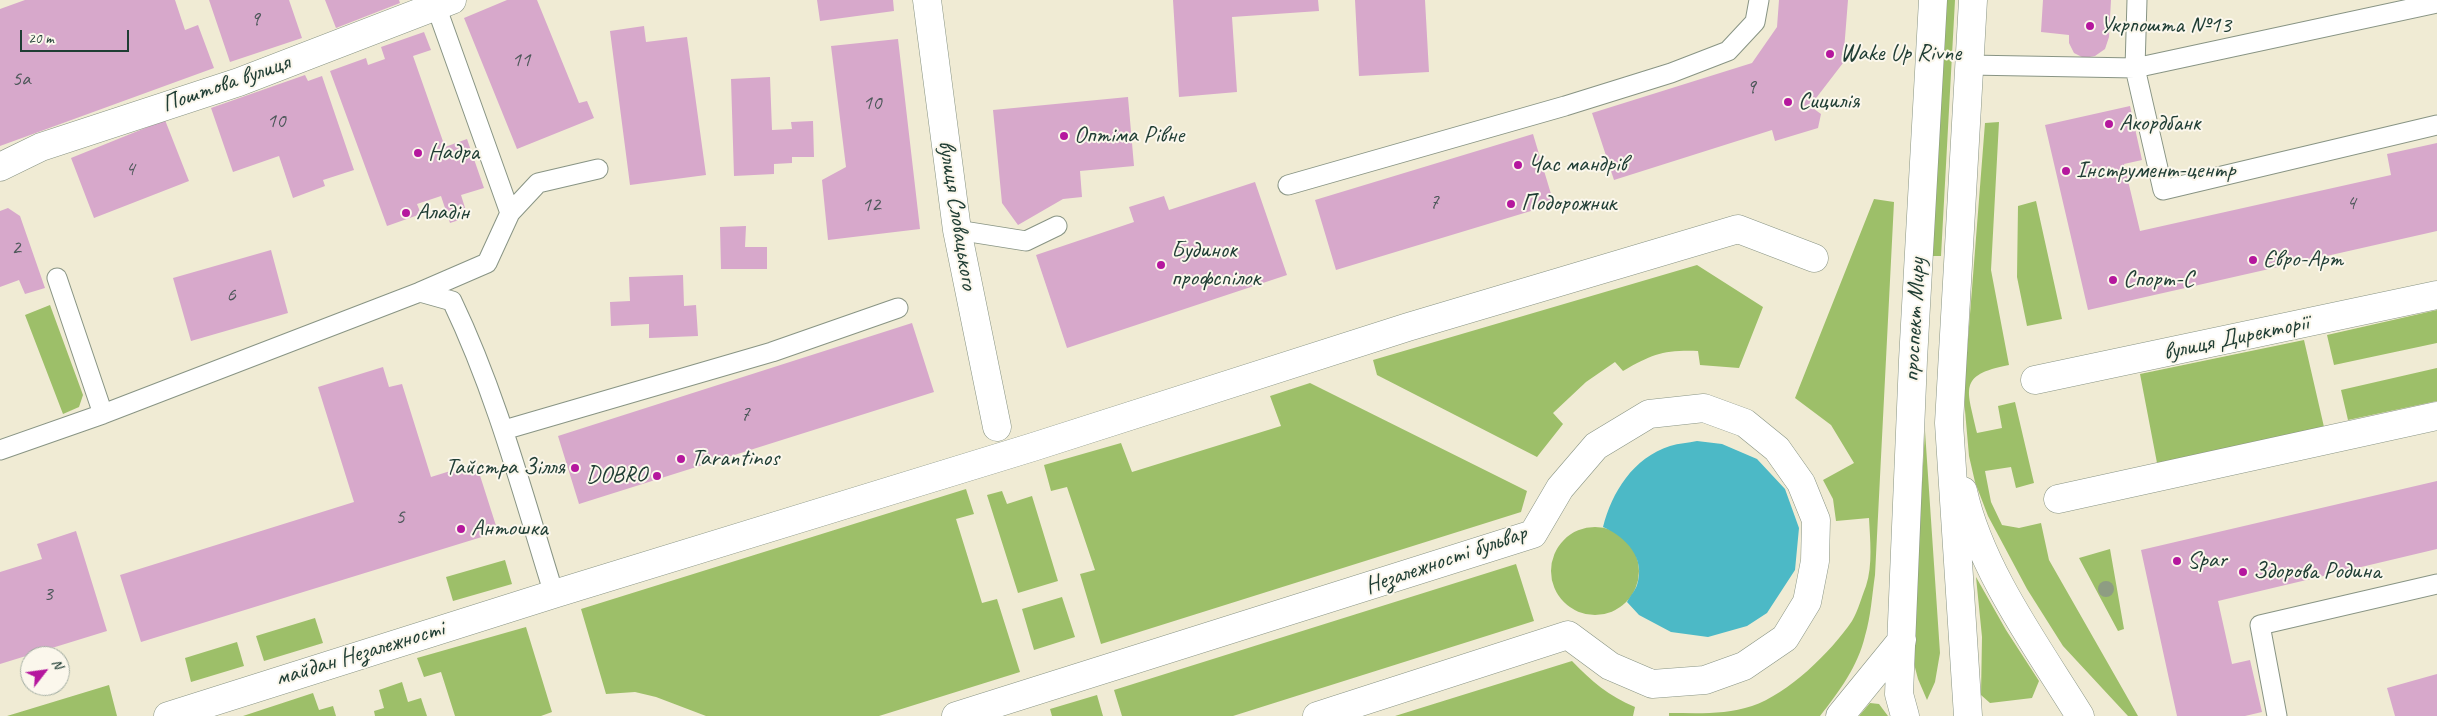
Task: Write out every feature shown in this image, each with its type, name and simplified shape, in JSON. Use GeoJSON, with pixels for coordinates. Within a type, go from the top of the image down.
{"type":"FeatureCollection","features":[{"type":"Feature","properties":{"kind":"street","name":"вулиця Словацького"},"geometry":{"type":"LineString","coordinates":[[927,0],[957,230],[997,427]]}},
{"type":"Feature","properties":{"kind":"street","name":"проспект Миру"},"geometry":{"type":"LineString","coordinates":[[1905,716],[1900,694],[1902,640],[1913,360],[1933,0]]}},
{"type":"Feature","properties":{"kind":"street","name":"проспект Миру"},"geometry":{"type":"LineString","coordinates":[[1968,716],[1948,423],[1973,0]]}},
{"type":"Feature","properties":{"kind":"street","name":"Поштова вулиця"},"geometry":{"type":"LineString","coordinates":[[0,167],[41,147],[239,82],[444,3]]}},
{"type":"Feature","properties":{"kind":"street","name":"майдан Незалежності"},"geometry":{"type":"LineString","coordinates":[[168,716],[554,594],[1033,447],[1408,327],[1738,229],[1814,258]]}},
{"type":"Feature","properties":{"kind":"street","name":"вулиця Директорії"},"geometry":{"type":"LineString","coordinates":[[2035,380],[2437,295]]}},
{"type":"Feature","properties":{"kind":"street","name":"Незалежності бульвар"},"geometry":{"type":"LineString","coordinates":[[956,716],[1533,534],[1560,488],[1596,446],[1650,414],[1704,408],[1745,423],[1777,449],[1802,484],[1816,520],[1815,561],[1807,602],[1785,638],[1744,666],[1705,680],[1652,684],[1610,666],[1568,635],[1317,716]]}},
{"type":"Feature","properties":{"kind":"street"},"geometry":{"type":"LineString","coordinates":[[2058,499],[2437,416]]}},
{"type":"Feature","properties":{"kind":"street","name":"проспект Миру"},"geometry":{"type":"LineString","coordinates":[[1948,423],[1968,512],[2005,596],[2080,716]]}},
{"type":"Feature","properties":{"kind":"street"},"geometry":{"type":"LineString","coordinates":[[1840,716],[1902,640]]}},
{"type":"Feature","properties":{"kind":"lane"},"geometry":{"type":"LineString","coordinates":[[1288,185],[1565,106],[1671,73],[1728,51],[1755,22],[1758,0]]}},
{"type":"Feature","properties":{"kind":"lane"},"geometry":{"type":"LineString","coordinates":[[2137,0],[2135,68],[2163,190],[2437,125]]}},
{"type":"Feature","properties":{"kind":"lane"},"geometry":{"type":"LineString","coordinates":[[444,3],[510,213]]}},
{"type":"Feature","properties":{"kind":"lane"},"geometry":{"type":"LineString","coordinates":[[1969,65],[2135,68],[2437,3]]}},
{"type":"Feature","properties":{"kind":"lane"},"geometry":{"type":"LineString","coordinates":[[0,450],[103,414],[420,292],[487,262],[510,213],[538,183],[598,169]]}},
{"type":"Feature","properties":{"kind":"lane"},"geometry":{"type":"LineString","coordinates":[[957,230],[1026,241],[1056,226]]}},
{"type":"Feature","properties":{"kind":"lane"},"geometry":{"type":"LineString","coordinates":[[57,278],[103,414]]}},
{"type":"Feature","properties":{"kind":"lane"},"geometry":{"type":"LineString","coordinates":[[420,292],[452,301],[470,337],[504,430],[554,594]]}},
{"type":"Feature","properties":{"kind":"lane"},"geometry":{"type":"LineString","coordinates":[[504,430],[772,352],[898,308]]}},
{"type":"Feature","properties":{"kind":"lane"},"geometry":{"type":"LineString","coordinates":[[2277,716],[2260,625],[2437,584]]}},
{"type":"Feature","properties":{"kind":"green space"},"geometry":{"type":"Polygon","coordinates":[[[1946,0],[1955,0],[1941,256],[1932,256],[1946,0]]]}},
{"type":"Feature","properties":{"kind":"green space"},"geometry":{"type":"Polygon","coordinates":[[[1999,122],[1991,270],[2009,365],[1980,374],[1973,380],[1969,395],[1977,433],[2002,428],[1998,406],[2015,402],[2034,483],[2016,488],[2011,467],[1985,471],[1991,502],[2002,525],[2019,528],[2041,523],[2049,560],[2138,716],[2128,716],[2063,646],[2027,589],[1988,516],[1975,482],[1969,456],[1964,399],[1965,378],[1985,123],[1999,122]]]}},
{"type":"Feature","properties":{"kind":"green space"},"geometry":{"type":"Polygon","coordinates":[[[1874,199],[1894,202],[1875,575],[1869,621],[1858,658],[1841,688],[1820,716],[1669,716],[1669,713],[1711,713],[1742,709],[1766,700],[1780,692],[1808,671],[1833,646],[1852,621],[1858,608],[1870,569],[1869,518],[1836,521],[1833,499],[1823,480],[1854,463],[1831,425],[1795,398],[1874,199]]]}},
{"type":"Feature","properties":{"kind":"green space"},"geometry":{"type":"Polygon","coordinates":[[[2036,201],[2062,319],[2027,326],[2017,277],[2018,206],[2036,201]]]}},
{"type":"Feature","properties":{"kind":"green space"},"geometry":{"type":"Polygon","coordinates":[[[1697,265],[1763,307],[1739,368],[1700,365],[1698,351],[1676,351],[1659,354],[1623,371],[1615,362],[1586,382],[1553,413],[1563,424],[1537,457],[1377,375],[1373,360],[1697,265]]]}},
{"type":"Feature","properties":{"kind":"green space"},"geometry":{"type":"Polygon","coordinates":[[[50,305],[83,395],[79,407],[63,414],[25,315],[50,305]]]}},
{"type":"Feature","properties":{"kind":"green space"},"geometry":{"type":"Polygon","coordinates":[[[2437,310],[2437,343],[2334,365],[2327,335],[2437,310]]]}},
{"type":"Feature","properties":{"kind":"green space"},"geometry":{"type":"Polygon","coordinates":[[[2304,340],[2324,427],[2157,463],[2140,374],[2304,340]]]}},
{"type":"Feature","properties":{"kind":"green space"},"geometry":{"type":"Polygon","coordinates":[[[2437,368],[2437,401],[2348,420],[2341,390],[2437,368]]]}},
{"type":"Feature","properties":{"kind":"green space"},"geometry":{"type":"Polygon","coordinates":[[[1310,383],[1527,491],[1521,512],[1101,644],[1080,574],[1095,570],[1067,487],[1051,491],[1044,465],[1121,443],[1132,472],[1281,426],[1270,396],[1310,383]]]}},
{"type":"Feature","properties":{"kind":"green space"},"geometry":{"type":"Polygon","coordinates":[[[1925,431],[1940,653],[1935,682],[1927,700],[1918,679],[1912,656],[1925,431]]]}},
{"type":"Feature","properties":{"kind":"green space"},"geometry":{"type":"Polygon","coordinates":[[[966,489],[974,514],[956,519],[982,603],[997,599],[1020,672],[879,716],[706,716],[656,697],[635,692],[606,694],[581,609],[966,489]]]}},
{"type":"Feature","properties":{"kind":"green space"},"geometry":{"type":"Polygon","coordinates":[[[1002,491],[1007,504],[1032,496],[1058,581],[1018,593],[987,495],[1002,491]]]}},
{"type":"Feature","properties":{"kind":"green space"},"geometry":{"type":"Polygon","coordinates":[[[1595,527],[1612,531],[1626,540],[1635,554],[1639,571],[1635,588],[1626,602],[1612,611],[1595,615],[1578,611],[1564,602],[1555,588],[1551,571],[1555,554],[1564,540],[1578,531],[1595,527]]]}},
{"type":"Feature","properties":{"kind":"green space"},"geometry":{"type":"Polygon","coordinates":[[[2110,549],[2124,629],[2118,631],[2079,558],[2110,549]]]}},
{"type":"Feature","properties":{"kind":"green space"},"geometry":{"type":"Polygon","coordinates":[[[505,560],[512,584],[453,601],[446,577],[505,560]]]}},
{"type":"Feature","properties":{"kind":"green space"},"geometry":{"type":"Polygon","coordinates":[[[1516,564],[1534,621],[1233,716],[1122,716],[1114,690],[1516,564]]]}},
{"type":"Feature","properties":{"kind":"green space"},"geometry":{"type":"Polygon","coordinates":[[[1976,577],[2006,630],[2039,681],[2032,698],[1990,703],[1981,695],[1982,637],[1976,577]]]}},
{"type":"Feature","properties":{"kind":"green space"},"geometry":{"type":"Polygon","coordinates":[[[1062,597],[1075,637],[1034,650],[1022,609],[1062,597]]]}},
{"type":"Feature","properties":{"kind":"green space"},"geometry":{"type":"Polygon","coordinates":[[[315,618],[323,643],[264,661],[256,636],[315,618]]]}},
{"type":"Feature","properties":{"kind":"green space"},"geometry":{"type":"Polygon","coordinates":[[[526,627],[552,712],[541,716],[455,716],[441,672],[424,677],[417,658],[526,627]]]}},
{"type":"Feature","properties":{"kind":"green space"},"geometry":{"type":"Polygon","coordinates":[[[237,642],[244,666],[191,682],[185,658],[237,642]]]}},
{"type":"Feature","properties":{"kind":"green space"},"geometry":{"type":"Polygon","coordinates":[[[1572,661],[1601,687],[1635,707],[1633,716],[1395,716],[1572,661]]]}},
{"type":"Feature","properties":{"kind":"green space"},"geometry":{"type":"Polygon","coordinates":[[[402,682],[408,702],[421,698],[427,716],[375,716],[374,711],[384,708],[379,690],[402,682]]]}},
{"type":"Feature","properties":{"kind":"green space"},"geometry":{"type":"Polygon","coordinates":[[[109,685],[117,716],[7,716],[109,685]]]}},
{"type":"Feature","properties":{"kind":"green space"},"geometry":{"type":"Polygon","coordinates":[[[313,693],[319,710],[333,706],[336,716],[243,716],[313,693]]]}},
{"type":"Feature","properties":{"kind":"green space"},"geometry":{"type":"Polygon","coordinates":[[[1097,695],[1103,716],[1052,716],[1050,709],[1097,695]]]}},
{"type":"Feature","properties":{"kind":"green space"},"geometry":{"type":"Polygon","coordinates":[[[1870,703],[1879,704],[1888,716],[1859,716],[1870,703]]]}},
{"type":"Feature","properties":{"kind":"water"},"geometry":{"type":"Polygon","coordinates":[[[1697,441],[1722,444],[1757,459],[1785,489],[1799,528],[1795,570],[1767,613],[1747,626],[1708,637],[1671,632],[1639,615],[1627,602],[1636,587],[1639,575],[1636,557],[1619,536],[1603,527],[1618,489],[1635,468],[1657,451],[1673,445],[1697,441]]]}},
{"type":"Feature","properties":{"kind":"building"},"geometry":{"type":"Polygon","coordinates":[[[25,0],[175,0],[185,30],[198,25],[214,68],[0,146],[0,9],[25,0]]]}},
{"type":"Feature","properties":{"kind":"building"},"geometry":{"type":"Polygon","coordinates":[[[209,0],[289,0],[302,38],[230,62],[209,0]]]}},
{"type":"Feature","properties":{"kind":"building"},"geometry":{"type":"Polygon","coordinates":[[[325,0],[399,0],[400,3],[336,28],[325,0]]]}},
{"type":"Feature","properties":{"kind":"building"},"geometry":{"type":"Polygon","coordinates":[[[507,0],[537,0],[579,103],[587,101],[594,118],[517,149],[464,18],[507,0]]]}},
{"type":"Feature","properties":{"kind":"building"},"geometry":{"type":"Polygon","coordinates":[[[817,0],[893,0],[894,11],[820,21],[817,0]]]}},
{"type":"Feature","properties":{"kind":"building"},"geometry":{"type":"Polygon","coordinates":[[[1173,0],[1318,0],[1319,11],[1232,17],[1237,92],[1179,97],[1173,0]]]}},
{"type":"Feature","properties":{"kind":"building"},"geometry":{"type":"Polygon","coordinates":[[[1355,0],[1425,0],[1429,72],[1359,76],[1355,0]]]}},
{"type":"Feature","properties":{"kind":"building"},"geometry":{"type":"Polygon","coordinates":[[[1779,0],[1848,0],[1843,63],[1810,106],[1821,114],[1818,128],[1775,141],[1772,130],[1614,180],[1592,113],[1752,63],[1777,27],[1779,0]]]}},
{"type":"Feature","properties":{"kind":"building"},"geometry":{"type":"Polygon","coordinates":[[[2043,0],[2111,0],[2109,37],[2105,49],[2095,56],[2084,58],[2074,53],[2069,43],[2069,35],[2041,32],[2043,0]]]}},
{"type":"Feature","properties":{"kind":"building"},"geometry":{"type":"Polygon","coordinates":[[[644,26],[646,42],[687,37],[706,175],[630,185],[610,31],[644,26]]]}},
{"type":"Feature","properties":{"kind":"building"},"geometry":{"type":"Polygon","coordinates":[[[424,32],[431,50],[413,56],[445,147],[467,139],[484,188],[461,195],[466,211],[462,219],[450,223],[441,196],[417,204],[421,214],[387,226],[330,71],[366,58],[368,65],[385,59],[381,47],[424,32]]]}},
{"type":"Feature","properties":{"kind":"building"},"geometry":{"type":"Polygon","coordinates":[[[898,39],[920,229],[828,240],[822,180],[846,167],[831,46],[898,39]]]}},
{"type":"Feature","properties":{"kind":"building"},"geometry":{"type":"Polygon","coordinates":[[[305,75],[308,81],[322,76],[354,170],[323,180],[325,186],[293,198],[279,156],[233,172],[211,108],[305,75]]]}},
{"type":"Feature","properties":{"kind":"building"},"geometry":{"type":"Polygon","coordinates":[[[770,77],[772,130],[792,129],[791,122],[813,121],[814,157],[792,157],[792,163],[774,164],[774,174],[734,176],[731,79],[770,77]]]}},
{"type":"Feature","properties":{"kind":"building","name":"Оптіма Рівне"},"geometry":{"type":"Polygon","coordinates":[[[1128,97],[1134,166],[1080,171],[1082,197],[1063,199],[1018,225],[1002,203],[993,110],[1128,97]]]}},
{"type":"Feature","properties":{"kind":"building"},"geometry":{"type":"Polygon","coordinates":[[[2130,106],[2142,160],[2124,164],[2140,231],[2391,175],[2387,154],[2437,143],[2437,231],[2088,310],[2045,125],[2130,106]]]}},
{"type":"Feature","properties":{"kind":"building"},"geometry":{"type":"Polygon","coordinates":[[[165,120],[189,181],[94,218],[71,158],[165,120]]]}},
{"type":"Feature","properties":{"kind":"building"},"geometry":{"type":"Polygon","coordinates":[[[1533,134],[1554,204],[1336,270],[1315,200],[1533,134]]]}},
{"type":"Feature","properties":{"kind":"building","name":"Будинок профспілок"},"geometry":{"type":"Polygon","coordinates":[[[1255,182],[1287,275],[1067,348],[1036,255],[1134,222],[1129,207],[1164,196],[1169,210],[1255,182]]]}},
{"type":"Feature","properties":{"kind":"building"},"geometry":{"type":"Polygon","coordinates":[[[8,208],[20,216],[45,288],[25,294],[19,280],[0,287],[0,211],[8,208]]]}},
{"type":"Feature","properties":{"kind":"building"},"geometry":{"type":"Polygon","coordinates":[[[746,226],[745,247],[767,247],[767,269],[721,269],[720,227],[746,226]]]}},
{"type":"Feature","properties":{"kind":"building"},"geometry":{"type":"Polygon","coordinates":[[[271,250],[288,313],[191,341],[173,278],[271,250]]]}},
{"type":"Feature","properties":{"kind":"building"},"geometry":{"type":"Polygon","coordinates":[[[683,275],[684,306],[696,305],[698,336],[649,338],[649,324],[611,326],[610,302],[630,301],[629,277],[683,275]]]}},
{"type":"Feature","properties":{"kind":"building"},"geometry":{"type":"Polygon","coordinates":[[[912,323],[934,392],[579,504],[558,436],[912,323]]]}},
{"type":"Feature","properties":{"kind":"building"},"geometry":{"type":"Polygon","coordinates":[[[383,367],[389,387],[402,384],[431,477],[476,463],[498,532],[141,642],[120,575],[354,502],[318,387],[383,367]]]}},
{"type":"Feature","properties":{"kind":"building"},"geometry":{"type":"Polygon","coordinates":[[[2437,481],[2437,549],[2218,601],[2232,664],[2250,660],[2262,712],[2245,716],[2177,716],[2141,550],[2437,481]]]}},
{"type":"Feature","properties":{"kind":"building"},"geometry":{"type":"Polygon","coordinates":[[[76,531],[107,631],[58,646],[20,646],[20,658],[0,664],[0,572],[42,559],[37,544],[76,531]]]}},
{"type":"Feature","properties":{"kind":"building"},"geometry":{"type":"Polygon","coordinates":[[[2437,674],[2437,716],[2395,716],[2387,688],[2437,674]]]}},
{"type":"Feature","properties":{"kind":"place","name":"Укрпошта №13"},"geometry":{"type":"Point","coordinates":[2090,26]}},
{"type":"Feature","properties":{"kind":"place","name":"Wake Up Rivne"},"geometry":{"type":"Point","coordinates":[1830,54]}},
{"type":"Feature","properties":{"kind":"place","name":"Сицилія"},"geometry":{"type":"Point","coordinates":[1788,102]}},
{"type":"Feature","properties":{"kind":"place","name":"Акордбанк"},"geometry":{"type":"Point","coordinates":[2109,124]}},
{"type":"Feature","properties":{"kind":"place","name":"Оптіма Рівне"},"geometry":{"type":"Point","coordinates":[1064,136]}},
{"type":"Feature","properties":{"kind":"place","name":"Надра"},"geometry":{"type":"Point","coordinates":[418,153]}},
{"type":"Feature","properties":{"kind":"place","name":"Час мандрів"},"geometry":{"type":"Point","coordinates":[1518,165]}},
{"type":"Feature","properties":{"kind":"place","name":"Інструмент-центр"},"geometry":{"type":"Point","coordinates":[2066,171]}},
{"type":"Feature","properties":{"kind":"place","name":"Подорожник"},"geometry":{"type":"Point","coordinates":[1511,204]}},
{"type":"Feature","properties":{"kind":"place","name":"Аладін"},"geometry":{"type":"Point","coordinates":[406,213]}},
{"type":"Feature","properties":{"kind":"place","name":"Євро-Арт"},"geometry":{"type":"Point","coordinates":[2253,260]}},
{"type":"Feature","properties":{"kind":"place","name":"Будинок профспілок"},"geometry":{"type":"Point","coordinates":[1161,265]}},
{"type":"Feature","properties":{"kind":"place","name":"Спорт-С"},"geometry":{"type":"Point","coordinates":[2113,280]}},
{"type":"Feature","properties":{"kind":"place","name":"Tarantinos"},"geometry":{"type":"Point","coordinates":[681,459]}},
{"type":"Feature","properties":{"kind":"place","name":"Тайстра Зілля"},"geometry":{"type":"Point","coordinates":[575,468]}},
{"type":"Feature","properties":{"kind":"place","name":"DOBRO"},"geometry":{"type":"Point","coordinates":[657,476]}},
{"type":"Feature","properties":{"kind":"place","name":"Антошка"},"geometry":{"type":"Point","coordinates":[461,529]}},
{"type":"Feature","properties":{"kind":"place","name":"Spar"},"geometry":{"type":"Point","coordinates":[2177,561]}},
{"type":"Feature","properties":{"kind":"place","name":"Здорова Родина"},"geometry":{"type":"Point","coordinates":[2243,572]}}]}
